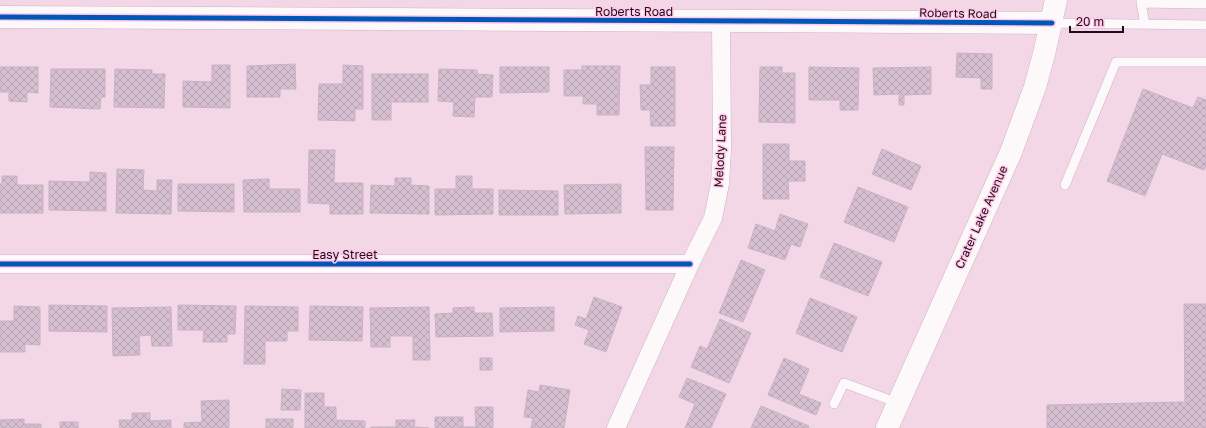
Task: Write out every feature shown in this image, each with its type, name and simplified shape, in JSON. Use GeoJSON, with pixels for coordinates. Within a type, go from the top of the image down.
{"type":"FeatureCollection","features":[{"type":"Feature","properties":{"kind":"street","name":"Crater Lake Avenue"},"geometry":{"type":"LineString","coordinates":[[887,428],[1011,152],[1035,87],[1052,24],[1056,0]]}},
{"type":"Feature","properties":{"kind":"street","name":"Roberts Road"},"geometry":{"type":"LineString","coordinates":[[11,12],[1052,24]]}},
{"type":"Feature","properties":{"kind":"street","name":"Melody Lane"},"geometry":{"type":"LineString","coordinates":[[616,428],[690,264],[713,218],[720,184],[722,149],[721,21]]}},
{"type":"Feature","properties":{"kind":"street","name":"Easy Street"},"geometry":{"type":"LineString","coordinates":[[0,264],[690,264]]}},
{"type":"Feature","properties":{"kind":"lane"},"geometry":{"type":"LineString","coordinates":[[1146,24],[1141,2],[1201,2]]}},
{"type":"Feature","properties":{"kind":"lane"},"geometry":{"type":"LineString","coordinates":[[1052,24],[1206,25]]}},
{"type":"Feature","properties":{"kind":"lane"},"geometry":{"type":"LineString","coordinates":[[1065,185],[1116,62],[1206,62]]}},
{"type":"Feature","properties":{"kind":"lane"},"geometry":{"type":"LineString","coordinates":[[834,404],[844,383],[898,402]]}},
{"type":"Feature","properties":{"kind":"building"},"geometry":{"type":"Polygon","coordinates":[[[957,53],[992,54],[992,89],[981,89],[981,78],[956,77],[957,53]]]}},
{"type":"Feature","properties":{"kind":"building"},"geometry":{"type":"Polygon","coordinates":[[[295,64],[296,89],[280,89],[280,97],[247,97],[247,66],[295,64]]]}},
{"type":"Feature","properties":{"kind":"building"},"geometry":{"type":"Polygon","coordinates":[[[212,65],[230,65],[230,108],[183,107],[183,81],[212,82],[212,65]]]}},
{"type":"Feature","properties":{"kind":"building"},"geometry":{"type":"Polygon","coordinates":[[[343,65],[363,66],[363,109],[355,109],[355,121],[318,120],[319,84],[343,84],[343,65]]]}},
{"type":"Feature","properties":{"kind":"building"},"geometry":{"type":"Polygon","coordinates":[[[582,66],[620,66],[619,115],[597,115],[597,104],[583,104],[583,96],[564,96],[564,70],[582,70],[582,66]]]}},
{"type":"Feature","properties":{"kind":"building"},"geometry":{"type":"Polygon","coordinates":[[[0,67],[38,67],[38,93],[27,92],[27,102],[9,101],[9,92],[0,92],[0,67]]]}},
{"type":"Feature","properties":{"kind":"building"},"geometry":{"type":"Polygon","coordinates":[[[500,67],[549,67],[549,92],[500,93],[500,67]]]}},
{"type":"Feature","properties":{"kind":"building"},"geometry":{"type":"Polygon","coordinates":[[[651,67],[675,67],[675,126],[651,126],[650,110],[641,110],[640,85],[651,85],[651,67]]]}},
{"type":"Feature","properties":{"kind":"building"},"geometry":{"type":"Polygon","coordinates":[[[760,67],[782,67],[782,73],[795,73],[795,123],[759,122],[760,67]]]}},
{"type":"Feature","properties":{"kind":"building"},"geometry":{"type":"Polygon","coordinates":[[[809,67],[859,68],[858,110],[840,110],[840,100],[809,100],[809,67]]]}},
{"type":"Feature","properties":{"kind":"building"},"geometry":{"type":"Polygon","coordinates":[[[931,67],[931,94],[904,95],[904,105],[899,105],[899,94],[874,95],[873,68],[931,67]]]}},
{"type":"Feature","properties":{"kind":"building"},"geometry":{"type":"Polygon","coordinates":[[[51,69],[105,69],[105,97],[101,97],[100,109],[50,107],[51,69]]]}},
{"type":"Feature","properties":{"kind":"building"},"geometry":{"type":"Polygon","coordinates":[[[115,69],[152,70],[152,74],[165,74],[164,108],[114,107],[115,69]]]}},
{"type":"Feature","properties":{"kind":"building"},"geometry":{"type":"Polygon","coordinates":[[[439,69],[477,70],[477,74],[493,75],[492,97],[475,97],[474,117],[453,116],[454,102],[438,101],[439,69]]]}},
{"type":"Feature","properties":{"kind":"building"},"geometry":{"type":"Polygon","coordinates":[[[372,74],[428,74],[428,102],[391,102],[391,120],[372,120],[372,74]]]}},
{"type":"Feature","properties":{"kind":"building"},"geometry":{"type":"Polygon","coordinates":[[[1143,89],[1193,108],[1198,97],[1206,100],[1206,166],[1204,170],[1162,154],[1145,196],[1107,181],[1143,89]]]}},
{"type":"Feature","properties":{"kind":"building"},"geometry":{"type":"Polygon","coordinates":[[[763,144],[789,144],[789,161],[805,161],[805,181],[788,181],[789,199],[763,199],[763,144]]]}},
{"type":"Feature","properties":{"kind":"building"},"geometry":{"type":"Polygon","coordinates":[[[645,147],[674,147],[673,210],[646,210],[645,147]]]}},
{"type":"Feature","properties":{"kind":"building"},"geometry":{"type":"Polygon","coordinates":[[[882,149],[921,166],[911,190],[872,174],[882,149]]]}},
{"type":"Feature","properties":{"kind":"building"},"geometry":{"type":"Polygon","coordinates":[[[309,150],[335,150],[334,183],[363,183],[363,214],[330,214],[330,204],[308,203],[309,150]]]}},
{"type":"Feature","properties":{"kind":"building"},"geometry":{"type":"Polygon","coordinates":[[[117,169],[144,170],[143,190],[157,191],[157,180],[172,180],[171,214],[116,213],[117,169]]]}},
{"type":"Feature","properties":{"kind":"building"},"geometry":{"type":"Polygon","coordinates":[[[90,172],[106,173],[106,211],[49,210],[49,181],[90,182],[90,172]]]}},
{"type":"Feature","properties":{"kind":"building"},"geometry":{"type":"Polygon","coordinates":[[[2,176],[17,176],[17,185],[43,185],[43,213],[0,213],[0,184],[2,184],[2,176]]]}},
{"type":"Feature","properties":{"kind":"building"},"geometry":{"type":"Polygon","coordinates":[[[456,176],[472,176],[472,189],[493,189],[493,214],[435,215],[435,189],[456,189],[456,176]]]}},
{"type":"Feature","properties":{"kind":"building"},"geometry":{"type":"Polygon","coordinates":[[[395,178],[411,178],[411,185],[429,186],[429,214],[370,213],[371,185],[395,186],[395,178]]]}},
{"type":"Feature","properties":{"kind":"building"},"geometry":{"type":"Polygon","coordinates":[[[269,179],[269,189],[300,189],[300,212],[244,212],[243,180],[269,179]]]}},
{"type":"Feature","properties":{"kind":"building"},"geometry":{"type":"Polygon","coordinates":[[[178,184],[234,184],[234,212],[178,211],[178,184]]]}},
{"type":"Feature","properties":{"kind":"building"},"geometry":{"type":"Polygon","coordinates":[[[621,184],[621,213],[565,214],[564,185],[621,184]]]}},
{"type":"Feature","properties":{"kind":"building"},"geometry":{"type":"Polygon","coordinates":[[[858,187],[908,207],[894,242],[844,222],[858,187]]]}},
{"type":"Feature","properties":{"kind":"building"},"geometry":{"type":"Polygon","coordinates":[[[499,190],[558,191],[558,215],[499,215],[499,190]]]}},
{"type":"Feature","properties":{"kind":"building"},"geometry":{"type":"Polygon","coordinates":[[[780,214],[808,224],[800,247],[791,244],[785,260],[748,248],[756,224],[775,231],[780,214]]]}},
{"type":"Feature","properties":{"kind":"building"},"geometry":{"type":"Polygon","coordinates":[[[834,243],[882,262],[868,296],[820,277],[834,243]]]}},
{"type":"Feature","properties":{"kind":"building"},"geometry":{"type":"Polygon","coordinates":[[[741,260],[765,270],[743,322],[719,313],[741,260]]]}},
{"type":"Feature","properties":{"kind":"building"},"geometry":{"type":"Polygon","coordinates":[[[594,297],[622,307],[606,352],[584,344],[589,330],[575,325],[578,316],[586,319],[594,297]]]}},
{"type":"Feature","properties":{"kind":"building"},"geometry":{"type":"Polygon","coordinates":[[[810,298],[857,317],[842,352],[796,333],[810,298]]]}},
{"type":"Feature","properties":{"kind":"building"},"geometry":{"type":"Polygon","coordinates":[[[1184,304],[1206,304],[1206,428],[1047,428],[1047,405],[1185,402],[1184,304]]]}},
{"type":"Feature","properties":{"kind":"building"},"geometry":{"type":"Polygon","coordinates":[[[49,305],[107,306],[107,332],[49,331],[49,305]]]}},
{"type":"Feature","properties":{"kind":"building"},"geometry":{"type":"Polygon","coordinates":[[[178,305],[236,306],[235,334],[227,334],[227,342],[203,342],[204,330],[178,330],[178,305]]]}},
{"type":"Feature","properties":{"kind":"building"},"geometry":{"type":"Polygon","coordinates":[[[14,306],[40,307],[40,345],[25,344],[25,352],[0,352],[0,321],[14,321],[14,306]]]}},
{"type":"Feature","properties":{"kind":"building"},"geometry":{"type":"Polygon","coordinates":[[[245,306],[298,307],[298,331],[287,331],[287,341],[265,341],[265,364],[244,364],[245,306]]]}},
{"type":"Feature","properties":{"kind":"building"},"geometry":{"type":"Polygon","coordinates":[[[310,306],[363,307],[362,341],[309,340],[310,306]]]}},
{"type":"Feature","properties":{"kind":"building"},"geometry":{"type":"Polygon","coordinates":[[[171,307],[172,346],[152,346],[151,335],[139,336],[140,355],[113,356],[112,308],[171,307]]]}},
{"type":"Feature","properties":{"kind":"building"},"geometry":{"type":"Polygon","coordinates":[[[429,307],[430,360],[413,360],[413,336],[390,336],[390,347],[371,347],[370,308],[429,307]]]}},
{"type":"Feature","properties":{"kind":"building"},"geometry":{"type":"Polygon","coordinates":[[[474,307],[474,313],[492,313],[493,336],[436,337],[435,314],[453,313],[453,308],[474,307]]]}},
{"type":"Feature","properties":{"kind":"building"},"geometry":{"type":"Polygon","coordinates":[[[554,307],[554,331],[500,332],[500,308],[554,307]]]}},
{"type":"Feature","properties":{"kind":"building"},"geometry":{"type":"Polygon","coordinates":[[[720,319],[751,333],[729,383],[691,367],[700,346],[707,349],[720,319]]]}},
{"type":"Feature","properties":{"kind":"building"},"geometry":{"type":"Polygon","coordinates":[[[480,358],[492,358],[492,370],[480,370],[480,358]]]}},
{"type":"Feature","properties":{"kind":"building"},"geometry":{"type":"Polygon","coordinates":[[[784,358],[809,369],[799,394],[821,403],[816,415],[768,395],[784,358]]]}},
{"type":"Feature","properties":{"kind":"building"},"geometry":{"type":"Polygon","coordinates":[[[687,378],[726,394],[711,428],[685,428],[695,404],[679,397],[687,378]]]}},
{"type":"Feature","properties":{"kind":"building"},"geometry":{"type":"Polygon","coordinates":[[[540,385],[570,390],[564,428],[531,428],[533,418],[524,417],[528,390],[539,392],[540,385]]]}},
{"type":"Feature","properties":{"kind":"building"},"geometry":{"type":"Polygon","coordinates":[[[282,389],[301,390],[300,410],[281,410],[282,389]]]}},
{"type":"Feature","properties":{"kind":"building"},"geometry":{"type":"Polygon","coordinates":[[[305,393],[324,393],[324,407],[336,407],[336,420],[365,421],[365,428],[305,428],[305,393]]]}},
{"type":"Feature","properties":{"kind":"building"},"geometry":{"type":"Polygon","coordinates":[[[229,400],[229,428],[184,428],[184,423],[202,422],[201,401],[229,400]]]}},
{"type":"Feature","properties":{"kind":"building"},"geometry":{"type":"Polygon","coordinates":[[[761,406],[809,426],[808,428],[751,428],[761,406]]]}},
{"type":"Feature","properties":{"kind":"building"},"geometry":{"type":"Polygon","coordinates":[[[475,407],[493,407],[493,428],[435,428],[435,417],[463,417],[463,427],[476,427],[475,407]]]}},
{"type":"Feature","properties":{"kind":"building"},"geometry":{"type":"Polygon","coordinates":[[[132,413],[150,413],[150,421],[171,420],[171,428],[120,428],[119,420],[132,420],[132,413]]]}},
{"type":"Feature","properties":{"kind":"building"},"geometry":{"type":"Polygon","coordinates":[[[24,419],[24,424],[41,424],[41,428],[0,428],[0,420],[24,419]]]}},
{"type":"Feature","properties":{"kind":"building"},"geometry":{"type":"Polygon","coordinates":[[[266,419],[293,419],[293,428],[266,428],[266,419]]]}},
{"type":"Feature","properties":{"kind":"building"},"geometry":{"type":"Polygon","coordinates":[[[396,420],[415,420],[414,427],[429,428],[371,428],[396,427],[396,420]]]}},
{"type":"Feature","properties":{"kind":"building"},"geometry":{"type":"Polygon","coordinates":[[[60,422],[78,422],[78,428],[60,428],[60,422]]]}},
{"type":"Feature","properties":{"kind":"cycle path"},"geometry":{"type":"LineString","coordinates":[[0,17],[1052,23]]}},
{"type":"Feature","properties":{"kind":"cycle path"},"geometry":{"type":"LineString","coordinates":[[0,264],[690,264]]}}]}
